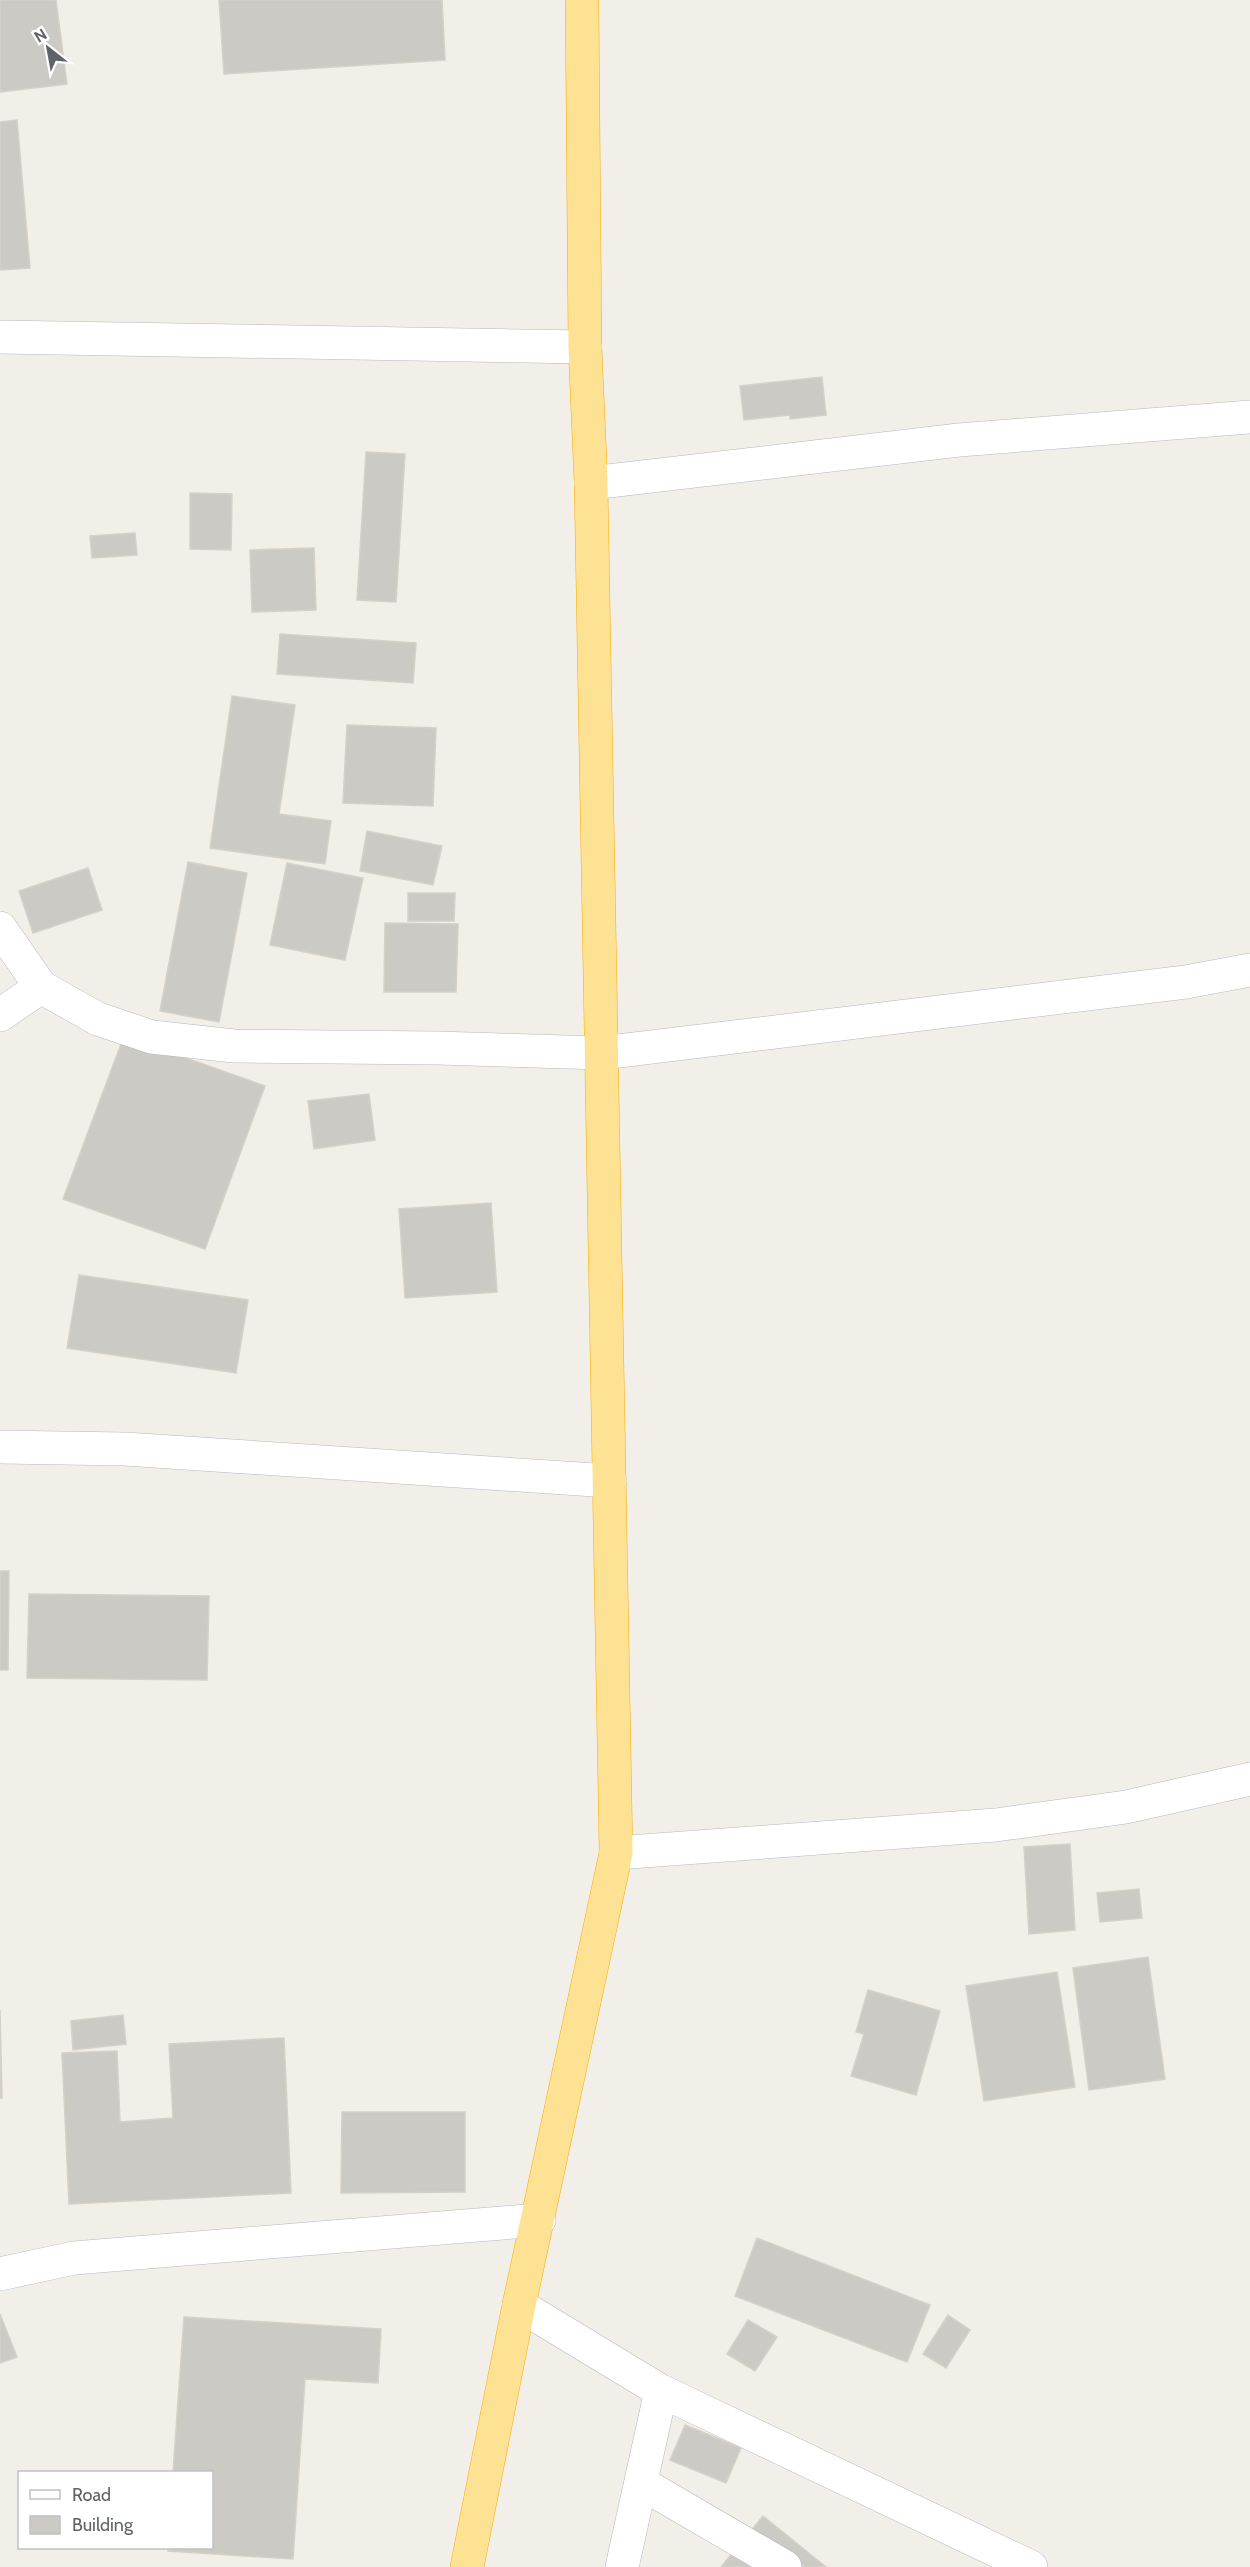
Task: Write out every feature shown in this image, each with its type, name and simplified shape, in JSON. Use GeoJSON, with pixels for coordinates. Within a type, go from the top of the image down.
{"type":"FeatureCollection","features":[{"type":"Feature","properties":{"kind":"highway"},"geometry":{"type":"LineString","coordinates":[[467,2567],[519,2305],[616,1853],[591,483],[585,347],[582,0]]}},
{"type":"Feature","properties":{"kind":"street"},"geometry":{"type":"LineString","coordinates":[[0,337],[585,347]]}},
{"type":"Feature","properties":{"kind":"street"},"geometry":{"type":"LineString","coordinates":[[591,483],[959,440],[1250,417]]}},
{"type":"Feature","properties":{"kind":"street"},"geometry":{"type":"LineString","coordinates":[[0,928],[41,987],[98,1019],[152,1036],[234,1046],[438,1048],[602,1053],[1186,982],[1250,970]]}},
{"type":"Feature","properties":{"kind":"street"},"geometry":{"type":"LineString","coordinates":[[0,1015],[41,987]]}},
{"type":"Feature","properties":{"kind":"street"},"geometry":{"type":"LineString","coordinates":[[0,1447],[125,1449],[610,1481]]}},
{"type":"Feature","properties":{"kind":"street"},"geometry":{"type":"LineString","coordinates":[[616,1853],[996,1824],[1126,1807],[1250,1779]]}},
{"type":"Feature","properties":{"kind":"street"},"geometry":{"type":"LineString","coordinates":[[0,2274],[74,2258],[539,2220]]}},
{"type":"Feature","properties":{"kind":"street"},"geometry":{"type":"LineString","coordinates":[[519,2305],[661,2391],[1030,2567]]}},
{"type":"Feature","properties":{"kind":"street"},"geometry":{"type":"LineString","coordinates":[[622,2567],[661,2391]]}},
{"type":"Feature","properties":{"kind":"street"},"geometry":{"type":"LineString","coordinates":[[641,2483],[785,2567]]}},
{"type":"Feature","properties":{"kind":"building"},"geometry":{"type":"Polygon","coordinates":[[[0,0],[56,0],[67,84],[0,92],[0,0]]]}},
{"type":"Feature","properties":{"kind":"building"},"geometry":{"type":"Polygon","coordinates":[[[219,0],[442,0],[445,60],[224,74],[219,0]]]}},
{"type":"Feature","properties":{"kind":"building"},"geometry":{"type":"Polygon","coordinates":[[[17,120],[30,268],[0,270],[0,122],[17,120]]]}},
{"type":"Feature","properties":{"kind":"building"},"geometry":{"type":"Polygon","coordinates":[[[822,377],[826,415],[790,419],[790,415],[744,420],[740,386],[822,377]]]}},
{"type":"Feature","properties":{"kind":"building"},"geometry":{"type":"Polygon","coordinates":[[[366,452],[405,454],[396,602],[357,600],[366,452]]]}},
{"type":"Feature","properties":{"kind":"building"},"geometry":{"type":"Polygon","coordinates":[[[190,493],[232,494],[231,550],[190,549],[190,493]]]}},
{"type":"Feature","properties":{"kind":"building"},"geometry":{"type":"Polygon","coordinates":[[[135,533],[137,555],[92,558],[90,536],[135,533]]]}},
{"type":"Feature","properties":{"kind":"building"},"geometry":{"type":"Polygon","coordinates":[[[314,548],[316,610],[252,612],[250,550],[314,548]]]}},
{"type":"Feature","properties":{"kind":"building"},"geometry":{"type":"Polygon","coordinates":[[[280,634],[416,643],[413,683],[277,674],[280,634]]]}},
{"type":"Feature","properties":{"kind":"building"},"geometry":{"type":"Polygon","coordinates":[[[232,696],[295,705],[279,814],[331,821],[325,864],[210,848],[232,696]]]}},
{"type":"Feature","properties":{"kind":"building"},"geometry":{"type":"Polygon","coordinates":[[[347,725],[436,728],[433,806],[343,803],[347,725]]]}},
{"type":"Feature","properties":{"kind":"building"},"geometry":{"type":"Polygon","coordinates":[[[367,831],[442,846],[433,885],[360,871],[367,831]]]}},
{"type":"Feature","properties":{"kind":"building"},"geometry":{"type":"Polygon","coordinates":[[[188,862],[247,873],[219,1022],[160,1011],[188,862]]]}},
{"type":"Feature","properties":{"kind":"building"},"geometry":{"type":"Polygon","coordinates":[[[287,863],[363,878],[345,960],[270,945],[287,863]]]}},
{"type":"Feature","properties":{"kind":"building"},"geometry":{"type":"Polygon","coordinates":[[[88,868],[102,910],[33,933],[19,891],[88,868]]]}},
{"type":"Feature","properties":{"kind":"building"},"geometry":{"type":"Polygon","coordinates":[[[408,893],[455,893],[454,921],[408,921],[408,893]]]}},
{"type":"Feature","properties":{"kind":"building"},"geometry":{"type":"Polygon","coordinates":[[[385,923],[458,924],[456,992],[384,992],[385,923]]]}},
{"type":"Feature","properties":{"kind":"building"},"geometry":{"type":"Polygon","coordinates":[[[124,1036],[265,1086],[205,1249],[63,1199],[124,1036]]]}},
{"type":"Feature","properties":{"kind":"building"},"geometry":{"type":"Polygon","coordinates":[[[369,1094],[375,1140],[314,1149],[308,1101],[369,1094]]]}},
{"type":"Feature","properties":{"kind":"building"},"geometry":{"type":"Polygon","coordinates":[[[491,1203],[497,1292],[405,1298],[399,1209],[491,1203]]]}},
{"type":"Feature","properties":{"kind":"building"},"geometry":{"type":"Polygon","coordinates":[[[79,1275],[248,1300],[236,1373],[67,1348],[79,1275]]]}},
{"type":"Feature","properties":{"kind":"building"},"geometry":{"type":"Polygon","coordinates":[[[0,1571],[9,1571],[8,1670],[0,1670],[0,1571]]]}},
{"type":"Feature","properties":{"kind":"building"},"geometry":{"type":"Polygon","coordinates":[[[29,1594],[209,1596],[207,1680],[27,1678],[29,1594]]]}},
{"type":"Feature","properties":{"kind":"building"},"geometry":{"type":"Polygon","coordinates":[[[1070,1844],[1075,1930],[1029,1934],[1024,1847],[1070,1844]]]}},
{"type":"Feature","properties":{"kind":"building"},"geometry":{"type":"Polygon","coordinates":[[[1139,1889],[1142,1918],[1100,1922],[1097,1893],[1139,1889]]]}},
{"type":"Feature","properties":{"kind":"building"},"geometry":{"type":"Polygon","coordinates":[[[1148,1957],[1165,2079],[1089,2090],[1073,1968],[1148,1957]]]}},
{"type":"Feature","properties":{"kind":"building"},"geometry":{"type":"Polygon","coordinates":[[[1057,1972],[1075,2087],[984,2101],[966,1986],[1057,1972]]]}},
{"type":"Feature","properties":{"kind":"building"},"geometry":{"type":"Polygon","coordinates":[[[868,1990],[940,2011],[916,2095],[851,2076],[864,2034],[856,2032],[868,1990]]]}},
{"type":"Feature","properties":{"kind":"building"},"geometry":{"type":"Polygon","coordinates":[[[0,2010],[2,2098],[0,2098],[0,2010]]]}},
{"type":"Feature","properties":{"kind":"building"},"geometry":{"type":"Polygon","coordinates":[[[123,2015],[126,2044],[73,2050],[71,2021],[123,2015]]]}},
{"type":"Feature","properties":{"kind":"building"},"geometry":{"type":"Polygon","coordinates":[[[284,2038],[291,2193],[69,2204],[62,2053],[117,2051],[120,2122],[173,2118],[169,2044],[284,2038]]]}},
{"type":"Feature","properties":{"kind":"building"},"geometry":{"type":"Polygon","coordinates":[[[342,2112],[465,2112],[465,2192],[341,2193],[342,2112]]]}},
{"type":"Feature","properties":{"kind":"building"},"geometry":{"type":"Polygon","coordinates":[[[757,2238],[930,2305],[907,2362],[735,2296],[757,2238]]]}},
{"type":"Feature","properties":{"kind":"building"},"geometry":{"type":"Polygon","coordinates":[[[0,2314],[17,2357],[0,2363],[0,2314]]]}},
{"type":"Feature","properties":{"kind":"building"},"geometry":{"type":"Polygon","coordinates":[[[948,2315],[970,2330],[946,2368],[923,2354],[948,2315]]]}},
{"type":"Feature","properties":{"kind":"building"},"geometry":{"type":"Polygon","coordinates":[[[184,2317],[381,2329],[378,2383],[305,2379],[293,2559],[168,2551],[168,2549],[213,2549],[213,2471],[173,2471],[184,2317]]]}},
{"type":"Feature","properties":{"kind":"building"},"geometry":{"type":"Polygon","coordinates":[[[748,2320],[777,2337],[755,2371],[727,2354],[748,2320]]]}},
{"type":"Feature","properties":{"kind":"building"},"geometry":{"type":"Polygon","coordinates":[[[685,2425],[741,2448],[726,2483],[670,2460],[685,2425]]]}},
{"type":"Feature","properties":{"kind":"building"},"geometry":{"type":"Polygon","coordinates":[[[763,2516],[826,2567],[721,2567],[763,2516]]]}}]}
